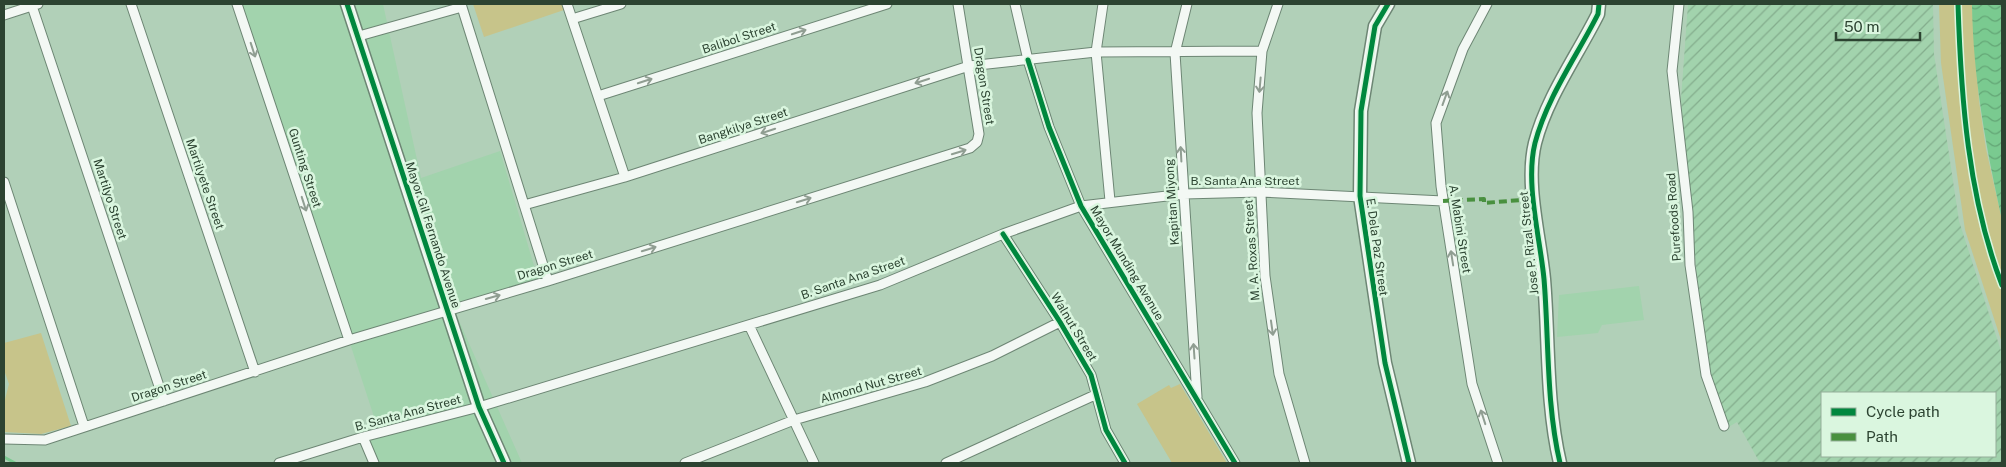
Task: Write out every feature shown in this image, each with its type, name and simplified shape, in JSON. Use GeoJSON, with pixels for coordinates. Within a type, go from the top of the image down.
{"type":"FeatureCollection","features":[{"type":"Feature","properties":{"kind":"street","name":"Martilyete Street"},"geometry":{"type":"LineString","coordinates":[[131,4],[255,372]]}},
{"type":"Feature","properties":{"kind":"street","name":"Gunting Street"},"geometry":{"type":"LineString","coordinates":[[237,4],[349,340]]}},
{"type":"Feature","properties":{"kind":"street"},"geometry":{"type":"LineString","coordinates":[[567,4],[625,177]]}},
{"type":"Feature","properties":{"kind":"street"},"geometry":{"type":"LineString","coordinates":[[572,19],[621,4]]}},
{"type":"Feature","properties":{"kind":"street","name":"Balibol Street"},"geometry":{"type":"LineString","coordinates":[[598,96],[887,4]]}},
{"type":"Feature","properties":{"kind":"street","name":"Dragon Street"},"geometry":{"type":"LineString","coordinates":[[4,439],[44,440],[349,340],[548,281],[970,148],[977,142],[979,134],[958,4]]}},
{"type":"Feature","properties":{"kind":"street","name":"Mayor Munding Avenue"},"geometry":{"type":"LineString","coordinates":[[1015,4],[1028,60],[1049,127],[1081,206],[1235,463]]}},
{"type":"Feature","properties":{"kind":"street"},"geometry":{"type":"LineString","coordinates":[[1102,4],[1096,52],[1110,201]]}},
{"type":"Feature","properties":{"kind":"street","name":"Kapitan Miyong"},"geometry":{"type":"LineString","coordinates":[[1187,4],[1175,53],[1197,400]]}},
{"type":"Feature","properties":{"kind":"street","name":"M. A. Roxas Street"},"geometry":{"type":"LineString","coordinates":[[1278,4],[1262,51],[1257,113],[1260,192],[1265,276],[1279,374],[1305,463]]}},
{"type":"Feature","properties":{"kind":"street","name":"E. Dela Paz Street"},"geometry":{"type":"LineString","coordinates":[[1388,4],[1375,26],[1361,111],[1360,196],[1385,363],[1409,463]]}},
{"type":"Feature","properties":{"kind":"street","name":"A. Mabini Street"},"geometry":{"type":"LineString","coordinates":[[1486,4],[1463,49],[1436,123],[1443,201],[1472,384],[1498,463]]}},
{"type":"Feature","properties":{"kind":"street","name":"Jose P. Rizal Street"},"geometry":{"type":"LineString","coordinates":[[1560,463],[1556,440],[1532,165],[1535,143],[1543,121],[1562,80],[1598,14],[1599,4]]}},
{"type":"Feature","properties":{"kind":"street","name":"Purefoods Road"},"geometry":{"type":"LineString","coordinates":[[1679,4],[1672,71],[1688,212],[1690,265],[1706,375],[1724,426]]}},
{"type":"Feature","properties":{"kind":"street"},"geometry":{"type":"LineString","coordinates":[[4,15],[35,5]]}},
{"type":"Feature","properties":{"kind":"street","name":"Martilyo Street"},"geometry":{"type":"LineString","coordinates":[[35,5],[164,401]]}},
{"type":"Feature","properties":{"kind":"street"},"geometry":{"type":"LineString","coordinates":[[359,36],[462,5],[548,281]]}},
{"type":"Feature","properties":{"kind":"street","name":"Mayor Gil Fernando Avenue"},"geometry":{"type":"LineString","coordinates":[[349,6],[446,310],[479,407],[504,463]]}},
{"type":"Feature","properties":{"kind":"street","name":"Bangkilya Street"},"geometry":{"type":"LineString","coordinates":[[524,205],[625,177],[969,66],[1096,52],[1262,51]]}},
{"type":"Feature","properties":{"kind":"street"},"geometry":{"type":"LineString","coordinates":[[4,182],[84,426]]}},
{"type":"Feature","properties":{"kind":"street","name":"B. Santa Ana Street"},"geometry":{"type":"LineString","coordinates":[[279,463],[363,437],[479,407],[880,285],[1003,234],[1081,206],[1110,201],[1184,194],[1260,192],[1443,201]]}},
{"type":"Feature","properties":{"kind":"street","name":"Walnut Street"},"geometry":{"type":"LineString","coordinates":[[1003,234],[1060,322],[1091,375],[1106,430],[1125,463]]}},
{"type":"Feature","properties":{"kind":"street","name":"Almond Nut Street"},"geometry":{"type":"LineString","coordinates":[[685,463],[794,420],[925,382],[992,356],[1060,322]]}},
{"type":"Feature","properties":{"kind":"street"},"geometry":{"type":"LineString","coordinates":[[749,325],[814,463]]}},
{"type":"Feature","properties":{"kind":"street"},"geometry":{"type":"LineString","coordinates":[[946,463],[1095,395]]}},
{"type":"Feature","properties":{"kind":"street"},"geometry":{"type":"LineString","coordinates":[[363,437],[374,463]]}},
{"type":"Feature","properties":{"kind":"shaded area"},"geometry":{"type":"Polygon","coordinates":[[[239,4],[383,4],[421,178],[500,151],[540,286],[456,314],[522,463],[378,463],[368,442],[380,435],[239,4]]]}},
{"type":"Feature","properties":{"kind":"shaded area"},"geometry":{"type":"Polygon","coordinates":[[[473,4],[562,4],[564,10],[484,37],[473,4]]]}},
{"type":"Feature","properties":{"kind":"shaded area"},"geometry":{"type":"Polygon","coordinates":[[[1688,4],[1933,4],[1934,54],[1959,221],[2002,354],[2002,463],[1760,463],[1737,422],[1727,428],[1714,404],[1700,311],[1681,99],[1688,4]]]}},
{"type":"Feature","properties":{"kind":"shaded area"},"geometry":{"type":"Polygon","coordinates":[[[1939,4],[1972,4],[1979,101],[1986,149],[2002,220],[2002,343],[1965,230],[1941,63],[1939,4]]]}},
{"type":"Feature","properties":{"kind":"shaded area"},"geometry":{"type":"Polygon","coordinates":[[[1639,286],[1644,320],[1602,325],[1598,333],[1557,337],[1559,295],[1639,286]]]}},
{"type":"Feature","properties":{"kind":"shaded area"},"geometry":{"type":"Polygon","coordinates":[[[41,333],[71,426],[41,434],[4,432],[4,403],[9,384],[4,370],[4,343],[41,333]]]}},
{"type":"Feature","properties":{"kind":"shaded area"},"geometry":{"type":"Polygon","coordinates":[[[1180,384],[1227,463],[1172,463],[1137,404],[1169,385],[1171,388],[1180,384]]]}},
{"type":"Feature","properties":{"kind":"water"},"geometry":{"type":"Polygon","coordinates":[[[1972,4],[2002,4],[2002,220],[1981,113],[1975,59],[1972,4]]]}},
{"type":"Feature","properties":{"kind":"waterway"},"geometry":{"type":"LineString","coordinates":[[4,457],[15,463]]}},
{"type":"Feature","properties":{"kind":"marked path"},"geometry":{"type":"LineString","coordinates":[[1443,201],[1484,199],[1484,203],[1534,199]]}},
{"type":"Feature","properties":{"kind":"cycle path"},"geometry":{"type":"LineString","coordinates":[[347,4],[479,407],[504,463]]}},
{"type":"Feature","properties":{"kind":"cycle path"},"geometry":{"type":"LineString","coordinates":[[1388,4],[1375,26],[1361,111],[1360,196],[1385,363],[1409,463]]}},
{"type":"Feature","properties":{"kind":"cycle path"},"geometry":{"type":"LineString","coordinates":[[1560,463],[1552,417],[1544,279],[1532,193],[1532,159],[1540,126],[1547,109],[1598,14],[1599,4]]}},
{"type":"Feature","properties":{"kind":"cycle path"},"geometry":{"type":"LineString","coordinates":[[1958,4],[1961,75],[1968,147],[1981,217],[1990,252],[2002,285]]}},
{"type":"Feature","properties":{"kind":"cycle path"},"geometry":{"type":"LineString","coordinates":[[1028,60],[1049,127],[1081,206],[1235,463]]}},
{"type":"Feature","properties":{"kind":"cycle path"},"geometry":{"type":"LineString","coordinates":[[1003,234],[1060,322],[1091,375],[1106,430],[1125,463]]}}]}
